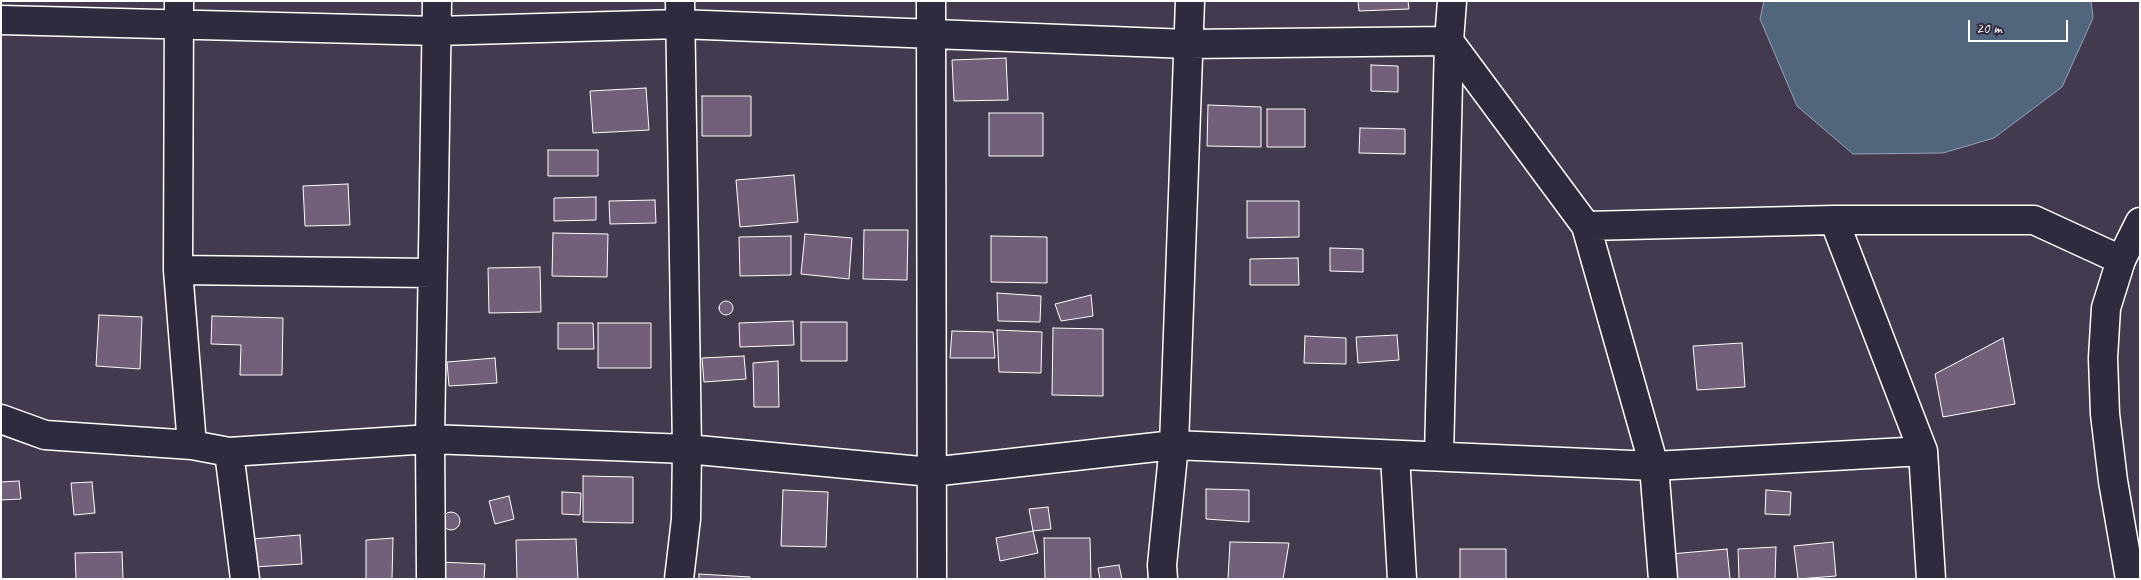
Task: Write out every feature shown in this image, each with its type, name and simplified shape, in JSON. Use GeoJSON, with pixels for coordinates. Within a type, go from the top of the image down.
{"type":"FeatureCollection","features":[{"type":"Feature","properties":{"kind":"street"},"geometry":{"type":"LineString","coordinates":[[432,579],[430,439],[437,1]]}},
{"type":"Feature","properties":{"kind":"street"},"geometry":{"type":"LineString","coordinates":[[931,1],[932,579]]}},
{"type":"Feature","properties":{"kind":"street"},"geometry":{"type":"LineString","coordinates":[[1163,579],[1162,565],[1174,445],[1190,1]]}},
{"type":"Feature","properties":{"kind":"street"},"geometry":{"type":"LineString","coordinates":[[1439,456],[1449,41],[1452,1]]}},
{"type":"Feature","properties":{"kind":"street"},"geometry":{"type":"LineString","coordinates":[[179,13],[178,270],[192,445]]}},
{"type":"Feature","properties":{"kind":"street"},"geometry":{"type":"LineString","coordinates":[[1,20],[179,13],[437,31],[679,13],[931,33],[1188,44],[1449,41]]}},
{"type":"Feature","properties":{"kind":"street"},"geometry":{"type":"LineString","coordinates":[[679,13],[687,449],[686,519],[679,579]]}},
{"type":"Feature","properties":{"kind":"street"},"geometry":{"type":"LineString","coordinates":[[1449,41],[1586,226],[1654,466],[1663,579]]}},
{"type":"Feature","properties":{"kind":"street"},"geometry":{"type":"LineString","coordinates":[[1586,226],[1834,220],[2034,220],[2121,260]]}},
{"type":"Feature","properties":{"kind":"street"},"geometry":{"type":"LineString","coordinates":[[1834,220],[1923,451],[1931,579]]}},
{"type":"Feature","properties":{"kind":"street"},"geometry":{"type":"LineString","coordinates":[[2130,579],[2113,481],[2105,414],[2103,358],[2106,308],[2121,260],[2140,222]]}},
{"type":"Feature","properties":{"kind":"street"},"geometry":{"type":"LineString","coordinates":[[178,270],[432,273]]}},
{"type":"Feature","properties":{"kind":"street"},"geometry":{"type":"LineString","coordinates":[[1,419],[45,435],[192,445],[229,452],[430,439],[687,449],[931,472],[1174,445],[1654,466],[1923,451]]}},
{"type":"Feature","properties":{"kind":"street"},"geometry":{"type":"LineString","coordinates":[[229,452],[245,579]]}},
{"type":"Feature","properties":{"kind":"street"},"geometry":{"type":"LineString","coordinates":[[1395,456],[1402,579]]}},
{"type":"Feature","properties":{"kind":"water"},"geometry":{"type":"Polygon","coordinates":[[[1764,1],[2091,1],[2093,18],[2062,87],[1994,138],[1943,153],[1853,154],[1797,106],[1760,19],[1764,1]]]}},
{"type":"Feature","properties":{"kind":"building"},"geometry":{"type":"Polygon","coordinates":[[[1358,1],[1408,1],[1409,9],[1359,11],[1358,1]]]}},
{"type":"Feature","properties":{"kind":"building"},"geometry":{"type":"Polygon","coordinates":[[[1006,58],[1008,100],[954,101],[952,60],[1006,58]]]}},
{"type":"Feature","properties":{"kind":"building"},"geometry":{"type":"Polygon","coordinates":[[[1371,65],[1398,66],[1398,92],[1371,91],[1371,65]]]}},
{"type":"Feature","properties":{"kind":"building"},"geometry":{"type":"Polygon","coordinates":[[[646,88],[649,130],[593,133],[590,91],[646,88]]]}},
{"type":"Feature","properties":{"kind":"building"},"geometry":{"type":"Polygon","coordinates":[[[702,96],[751,96],[751,136],[702,136],[702,96]]]}},
{"type":"Feature","properties":{"kind":"building"},"geometry":{"type":"Polygon","coordinates":[[[1208,105],[1261,107],[1261,147],[1207,146],[1208,105]]]}},
{"type":"Feature","properties":{"kind":"building"},"geometry":{"type":"Polygon","coordinates":[[[1267,109],[1305,109],[1305,147],[1267,147],[1267,109]]]}},
{"type":"Feature","properties":{"kind":"building"},"geometry":{"type":"Polygon","coordinates":[[[989,113],[1043,113],[1043,156],[989,156],[989,113]]]}},
{"type":"Feature","properties":{"kind":"building"},"geometry":{"type":"Polygon","coordinates":[[[1360,128],[1405,129],[1405,154],[1359,153],[1360,128]]]}},
{"type":"Feature","properties":{"kind":"building"},"geometry":{"type":"Polygon","coordinates":[[[548,150],[598,150],[598,176],[548,176],[548,150]]]}},
{"type":"Feature","properties":{"kind":"building"},"geometry":{"type":"Polygon","coordinates":[[[794,175],[798,222],[740,227],[736,180],[794,175]]]}},
{"type":"Feature","properties":{"kind":"building"},"geometry":{"type":"Polygon","coordinates":[[[348,184],[350,225],[305,226],[303,186],[348,184]]]}},
{"type":"Feature","properties":{"kind":"building"},"geometry":{"type":"Polygon","coordinates":[[[596,197],[596,220],[554,221],[554,198],[596,197]]]}},
{"type":"Feature","properties":{"kind":"building"},"geometry":{"type":"Polygon","coordinates":[[[655,200],[656,223],[610,224],[609,201],[655,200]]]}},
{"type":"Feature","properties":{"kind":"building"},"geometry":{"type":"Polygon","coordinates":[[[1247,201],[1299,201],[1299,237],[1247,238],[1247,201]]]}},
{"type":"Feature","properties":{"kind":"building"},"geometry":{"type":"Polygon","coordinates":[[[864,230],[908,230],[907,280],[863,279],[864,230]]]}},
{"type":"Feature","properties":{"kind":"building"},"geometry":{"type":"Polygon","coordinates":[[[553,233],[608,234],[607,277],[552,276],[553,233]]]}},
{"type":"Feature","properties":{"kind":"building"},"geometry":{"type":"Polygon","coordinates":[[[805,234],[852,238],[849,279],[801,274],[805,234]]]}},
{"type":"Feature","properties":{"kind":"building"},"geometry":{"type":"Polygon","coordinates":[[[791,236],[791,275],[740,276],[739,237],[791,236]]]}},
{"type":"Feature","properties":{"kind":"building"},"geometry":{"type":"Polygon","coordinates":[[[991,236],[1047,237],[1047,283],[991,282],[991,236]]]}},
{"type":"Feature","properties":{"kind":"building"},"geometry":{"type":"Polygon","coordinates":[[[1330,248],[1363,249],[1363,272],[1330,271],[1330,248]]]}},
{"type":"Feature","properties":{"kind":"building"},"geometry":{"type":"Polygon","coordinates":[[[1298,258],[1299,285],[1250,285],[1250,259],[1298,258]]]}},
{"type":"Feature","properties":{"kind":"building"},"geometry":{"type":"Polygon","coordinates":[[[540,267],[541,312],[489,313],[488,268],[540,267]]]}},
{"type":"Feature","properties":{"kind":"building"},"geometry":{"type":"Polygon","coordinates":[[[997,293],[1041,296],[1040,322],[998,321],[997,293]]]}},
{"type":"Feature","properties":{"kind":"building"},"geometry":{"type":"Polygon","coordinates":[[[1091,295],[1093,316],[1061,321],[1055,304],[1091,295]]]}},
{"type":"Feature","properties":{"kind":"building"},"geometry":{"type":"Polygon","coordinates":[[[726,301],[731,303],[733,308],[731,313],[726,315],[721,313],[719,308],[721,303],[726,301]]]}},
{"type":"Feature","properties":{"kind":"building"},"geometry":{"type":"Polygon","coordinates":[[[99,315],[142,317],[140,369],[96,366],[99,315]]]}},
{"type":"Feature","properties":{"kind":"building"},"geometry":{"type":"Polygon","coordinates":[[[212,316],[283,318],[282,375],[240,375],[241,345],[211,344],[212,316]]]}},
{"type":"Feature","properties":{"kind":"building"},"geometry":{"type":"Polygon","coordinates":[[[793,321],[794,345],[740,347],[739,323],[793,321]]]}},
{"type":"Feature","properties":{"kind":"building"},"geometry":{"type":"Polygon","coordinates":[[[801,322],[847,322],[847,361],[801,361],[801,322]]]}},
{"type":"Feature","properties":{"kind":"building"},"geometry":{"type":"Polygon","coordinates":[[[558,323],[593,323],[594,349],[558,349],[558,323]]]}},
{"type":"Feature","properties":{"kind":"building"},"geometry":{"type":"Polygon","coordinates":[[[598,323],[651,323],[651,368],[598,368],[598,323]]]}},
{"type":"Feature","properties":{"kind":"building"},"geometry":{"type":"Polygon","coordinates":[[[1053,328],[1103,329],[1103,396],[1052,395],[1053,328]]]}},
{"type":"Feature","properties":{"kind":"building"},"geometry":{"type":"Polygon","coordinates":[[[997,330],[1042,332],[1041,373],[999,372],[997,330]]]}},
{"type":"Feature","properties":{"kind":"building"},"geometry":{"type":"Polygon","coordinates":[[[952,331],[993,332],[995,358],[950,358],[952,331]]]}},
{"type":"Feature","properties":{"kind":"building"},"geometry":{"type":"Polygon","coordinates":[[[1397,335],[1399,360],[1358,363],[1356,337],[1397,335]]]}},
{"type":"Feature","properties":{"kind":"building"},"geometry":{"type":"Polygon","coordinates":[[[1305,336],[1346,338],[1346,364],[1304,363],[1305,336]]]}},
{"type":"Feature","properties":{"kind":"building"},"geometry":{"type":"Polygon","coordinates":[[[2003,338],[2015,404],[1943,417],[1935,374],[2003,338]]]}},
{"type":"Feature","properties":{"kind":"building"},"geometry":{"type":"Polygon","coordinates":[[[1742,343],[1745,387],[1697,390],[1693,346],[1742,343]]]}},
{"type":"Feature","properties":{"kind":"building"},"geometry":{"type":"Polygon","coordinates":[[[744,356],[746,379],[704,382],[702,358],[744,356]]]}},
{"type":"Feature","properties":{"kind":"building"},"geometry":{"type":"Polygon","coordinates":[[[495,358],[497,383],[449,386],[447,362],[495,358]]]}},
{"type":"Feature","properties":{"kind":"building"},"geometry":{"type":"Polygon","coordinates":[[[778,361],[779,407],[754,407],[753,363],[778,361]]]}},
{"type":"Feature","properties":{"kind":"building"},"geometry":{"type":"Polygon","coordinates":[[[583,476],[633,477],[633,523],[583,522],[583,476]]]}},
{"type":"Feature","properties":{"kind":"building"},"geometry":{"type":"Polygon","coordinates":[[[19,481],[21,499],[1,500],[1,482],[19,481]]]}},
{"type":"Feature","properties":{"kind":"building"},"geometry":{"type":"Polygon","coordinates":[[[92,482],[95,513],[74,515],[71,483],[92,482]]]}},
{"type":"Feature","properties":{"kind":"building"},"geometry":{"type":"Polygon","coordinates":[[[1206,489],[1249,490],[1249,522],[1206,519],[1206,489]]]}},
{"type":"Feature","properties":{"kind":"building"},"geometry":{"type":"Polygon","coordinates":[[[783,490],[828,492],[826,547],[781,546],[783,490]]]}},
{"type":"Feature","properties":{"kind":"building"},"geometry":{"type":"Polygon","coordinates":[[[1766,490],[1791,492],[1790,515],[1765,514],[1766,490]]]}},
{"type":"Feature","properties":{"kind":"building"},"geometry":{"type":"Polygon","coordinates":[[[562,492],[581,493],[580,515],[562,514],[562,492]]]}},
{"type":"Feature","properties":{"kind":"building"},"geometry":{"type":"Polygon","coordinates":[[[509,496],[514,519],[495,524],[489,501],[509,496]]]}},
{"type":"Feature","properties":{"kind":"building"},"geometry":{"type":"Polygon","coordinates":[[[1048,507],[1051,529],[1033,531],[1029,509],[1048,507]]]}},
{"type":"Feature","properties":{"kind":"building"},"geometry":{"type":"Polygon","coordinates":[[[447,512],[455,512],[460,517],[458,528],[447,530],[442,525],[442,517],[447,512]]]}},
{"type":"Feature","properties":{"kind":"building"},"geometry":{"type":"Polygon","coordinates":[[[1033,531],[1038,553],[1000,561],[996,538],[1033,531]]]}},
{"type":"Feature","properties":{"kind":"building"},"geometry":{"type":"Polygon","coordinates":[[[300,535],[302,564],[254,567],[252,539],[300,535]]]}},
{"type":"Feature","properties":{"kind":"building"},"geometry":{"type":"Polygon","coordinates":[[[393,538],[392,579],[366,579],[366,540],[393,538]]]}},
{"type":"Feature","properties":{"kind":"building"},"geometry":{"type":"Polygon","coordinates":[[[1044,538],[1090,538],[1091,579],[1045,579],[1044,538]]]}},
{"type":"Feature","properties":{"kind":"building"},"geometry":{"type":"Polygon","coordinates":[[[576,539],[578,579],[517,579],[516,540],[576,539]]]}},
{"type":"Feature","properties":{"kind":"building"},"geometry":{"type":"Polygon","coordinates":[[[1230,542],[1289,543],[1283,579],[1228,579],[1230,542]]]}},
{"type":"Feature","properties":{"kind":"building"},"geometry":{"type":"Polygon","coordinates":[[[1833,542],[1836,576],[1798,579],[1794,546],[1833,542]]]}},
{"type":"Feature","properties":{"kind":"building"},"geometry":{"type":"Polygon","coordinates":[[[1776,547],[1775,579],[1739,579],[1738,549],[1776,547]]]}},
{"type":"Feature","properties":{"kind":"building"},"geometry":{"type":"Polygon","coordinates":[[[1460,549],[1506,549],[1506,579],[1460,579],[1460,549]]]}},
{"type":"Feature","properties":{"kind":"building"},"geometry":{"type":"Polygon","coordinates":[[[1727,549],[1730,579],[1674,579],[1671,554],[1727,549]]]}},
{"type":"Feature","properties":{"kind":"building"},"geometry":{"type":"Polygon","coordinates":[[[122,552],[123,579],[76,579],[75,553],[122,552]]]}},
{"type":"Feature","properties":{"kind":"building"},"geometry":{"type":"Polygon","coordinates":[[[438,562],[485,564],[484,579],[438,579],[438,562]]]}},
{"type":"Feature","properties":{"kind":"building"},"geometry":{"type":"Polygon","coordinates":[[[1119,565],[1122,579],[1100,579],[1098,568],[1119,565]]]}},
{"type":"Feature","properties":{"kind":"building"},"geometry":{"type":"Polygon","coordinates":[[[699,574],[750,577],[750,579],[699,579],[699,574]]]}}]}
